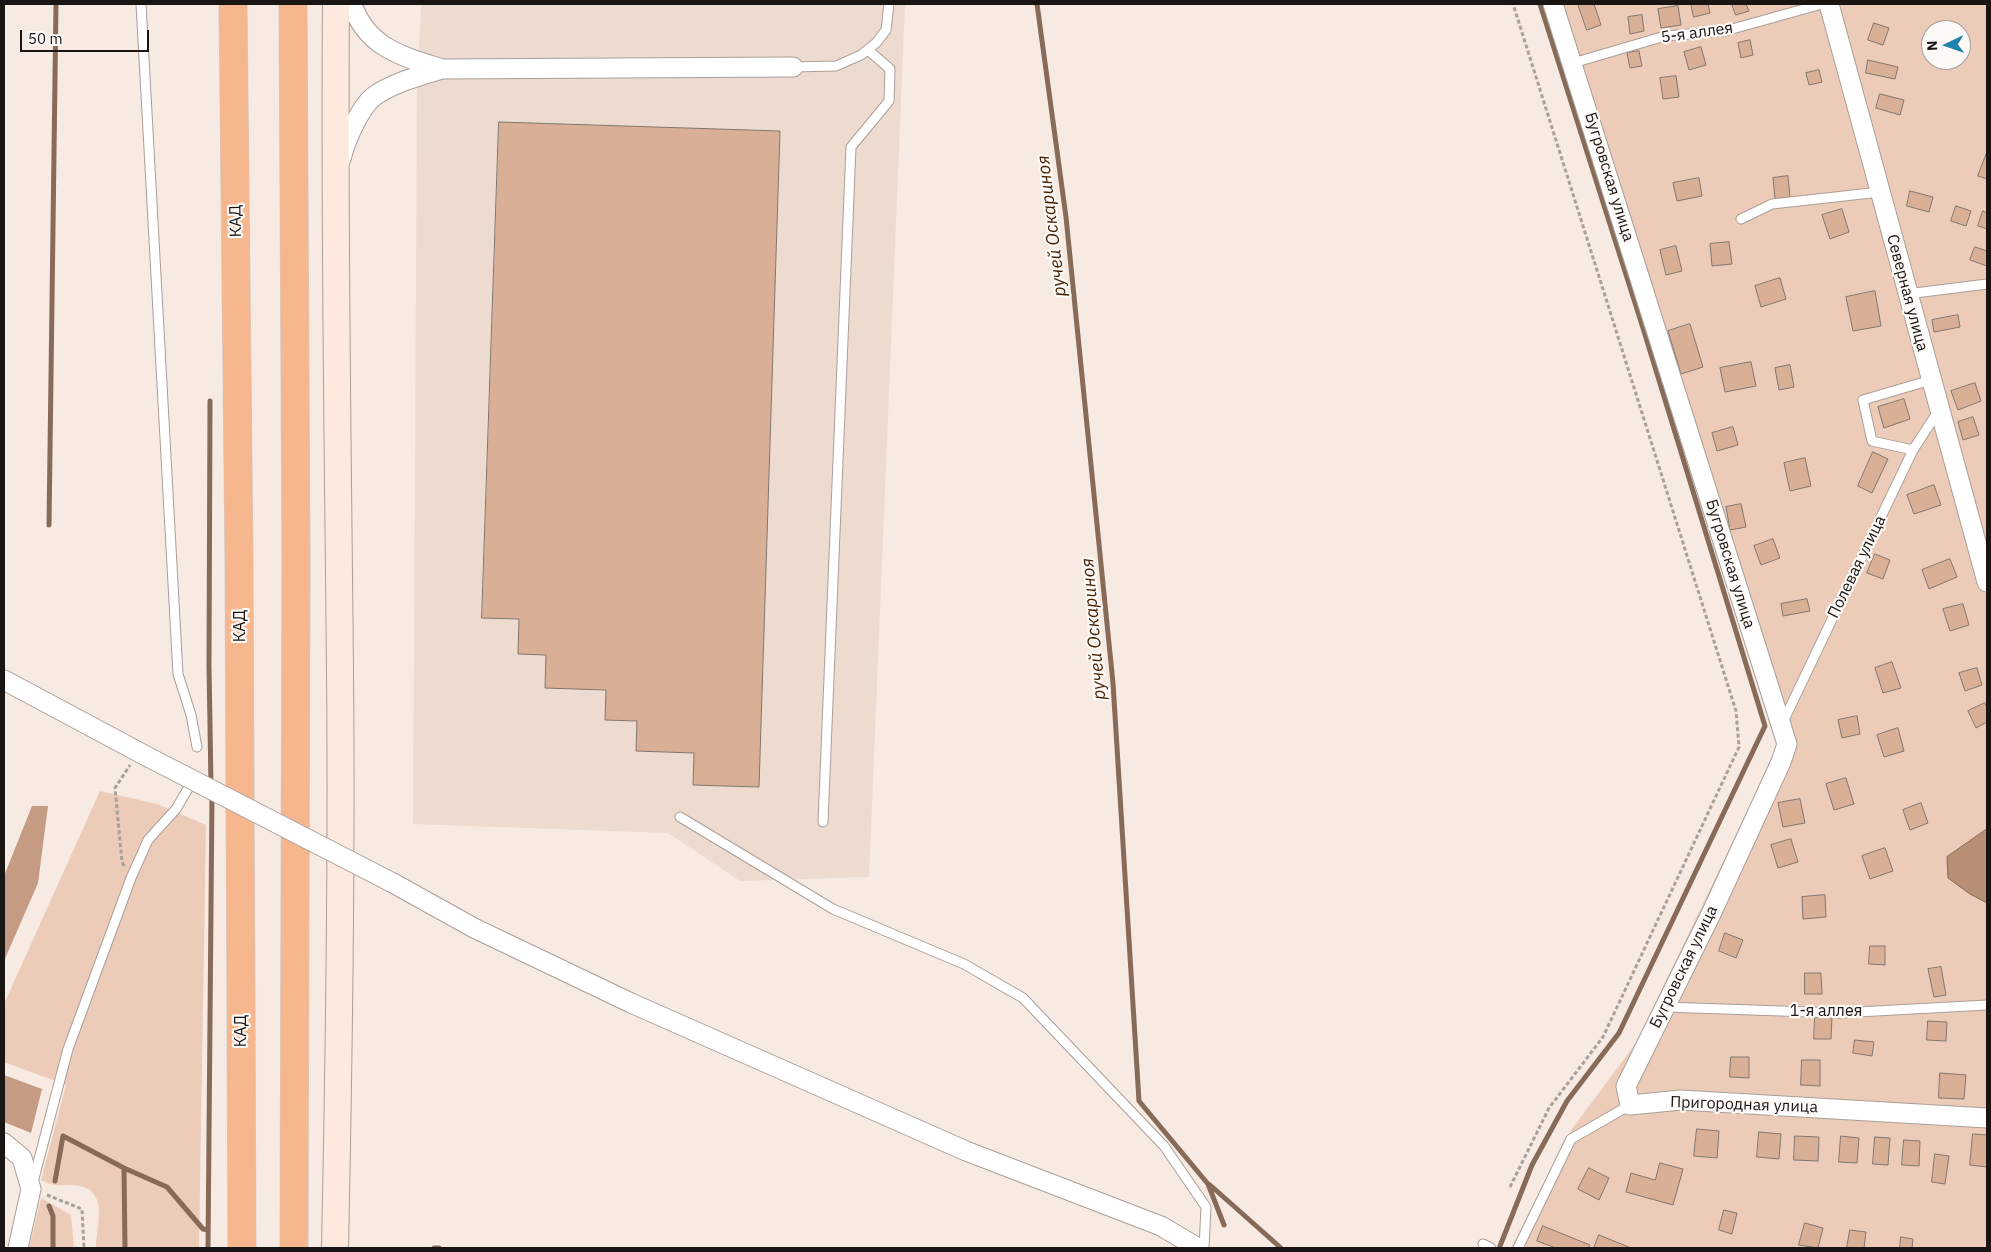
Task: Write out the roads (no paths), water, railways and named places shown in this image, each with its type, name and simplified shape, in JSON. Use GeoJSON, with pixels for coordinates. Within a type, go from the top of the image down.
{"type":"FeatureCollection","features":[{"type":"Feature","properties":{"kind":"highway","name":"КАД"},"geometry":{"type":"LineString","coordinates":[[233,4],[239,558],[242,1248]]}},
{"type":"Feature","properties":{"kind":"highway"},"geometry":{"type":"LineString","coordinates":[[293,4],[296,539],[294,1248]]}},
{"type":"Feature","properties":{"kind":"street"},"geometry":{"type":"LineString","coordinates":[[336,4],[334,187],[340,744],[340,942],[336,1248]]}},
{"type":"Feature","properties":{"kind":"street"},"geometry":{"type":"LineString","coordinates":[[352,4],[356,16],[376,42],[403,56],[442,69]]}},
{"type":"Feature","properties":{"kind":"street","name":"Бугровская улица"},"geometry":{"type":"LineString","coordinates":[[1553,4],[1787,744],[1781,762],[1711,914],[1626,1086],[1630,1106]]}},
{"type":"Feature","properties":{"kind":"street","name":"Северная улица"},"geometry":{"type":"LineString","coordinates":[[1829,4],[1987,582]]}},
{"type":"Feature","properties":{"kind":"street"},"geometry":{"type":"LineString","coordinates":[[334,187],[343,151],[354,123],[372,98],[405,81],[442,69],[793,67]]}},
{"type":"Feature","properties":{"kind":"street"},"geometry":{"type":"LineString","coordinates":[[4,680],[144,755],[394,883],[474,928],[631,1003],[966,1151],[1161,1226],[1198,1248]]}},
{"type":"Feature","properties":{"kind":"street","name":"Пригородная улица"},"geometry":{"type":"LineString","coordinates":[[1630,1106],[1681,1100],[1987,1118]]}},
{"type":"Feature","properties":{"kind":"street"},"geometry":{"type":"LineString","coordinates":[[4,1143],[22,1158],[31,1189],[18,1248]]}},
{"type":"Feature","properties":{"kind":"lane"},"geometry":{"type":"LineString","coordinates":[[141,4],[178,674],[191,715],[197,747]]}},
{"type":"Feature","properties":{"kind":"lane"},"geometry":{"type":"LineString","coordinates":[[793,67],[836,66],[849,62],[868,50],[886,30],[889,4]]}},
{"type":"Feature","properties":{"kind":"lane","name":"5-я аллея"},"geometry":{"type":"LineString","coordinates":[[1573,63],[1665,36],[1725,31],[1822,4]]}},
{"type":"Feature","properties":{"kind":"lane"},"geometry":{"type":"LineString","coordinates":[[823,822],[851,147],[889,101],[890,69],[868,50]]}},
{"type":"Feature","properties":{"kind":"lane"},"geometry":{"type":"LineString","coordinates":[[1741,219],[1772,204],[1880,192]]}},
{"type":"Feature","properties":{"kind":"lane"},"geometry":{"type":"LineString","coordinates":[[1907,294],[1987,284]]}},
{"type":"Feature","properties":{"kind":"lane"},"geometry":{"type":"LineString","coordinates":[[1913,450],[1872,441],[1863,400],[1931,380]]}},
{"type":"Feature","properties":{"kind":"lane","name":"Полевая улица"},"geometry":{"type":"LineString","coordinates":[[1780,726],[1913,450],[1939,410]]}},
{"type":"Feature","properties":{"kind":"lane"},"geometry":{"type":"LineString","coordinates":[[31,1189],[68,1049],[131,878],[148,840],[176,809],[189,787]]}},
{"type":"Feature","properties":{"kind":"lane"},"geometry":{"type":"LineString","coordinates":[[680,817],[833,909],[964,964],[1023,998],[1164,1146],[1206,1207],[1204,1248]]}},
{"type":"Feature","properties":{"kind":"lane","name":"1-я аллея"},"geometry":{"type":"LineString","coordinates":[[1665,1007],[1839,1014],[1987,1005]]}},
{"type":"Feature","properties":{"kind":"lane","name":"Пригородная улица"},"geometry":{"type":"LineString","coordinates":[[1518,1248],[1571,1139],[1630,1106]]}},
{"type":"Feature","properties":{"kind":"waterway"},"geometry":{"type":"LineString","coordinates":[[49,525],[56,4]]}},
{"type":"Feature","properties":{"kind":"waterway","name":"ручей Оскариноя"},"geometry":{"type":"LineString","coordinates":[[1037,4],[1066,217],[1113,683],[1139,1101],[1208,1184],[1224,1225]]}},
{"type":"Feature","properties":{"kind":"waterway"},"geometry":{"type":"LineString","coordinates":[[1500,1246],[1532,1165],[1567,1101],[1619,1033],[1765,726],[1643,328],[1540,4]]}},
{"type":"Feature","properties":{"kind":"waterway"},"geometry":{"type":"LineString","coordinates":[[210,401],[209,666],[211,786]]}},
{"type":"Feature","properties":{"kind":"waterway"},"geometry":{"type":"LineString","coordinates":[[208,1248],[212,794]]}},
{"type":"Feature","properties":{"kind":"waterway"},"geometry":{"type":"LineString","coordinates":[[55,1181],[63,1136],[124,1168],[167,1187],[203,1229],[208,1230]]}},
{"type":"Feature","properties":{"kind":"waterway"},"geometry":{"type":"LineString","coordinates":[[124,1168],[125,1248]]}},
{"type":"Feature","properties":{"kind":"waterway"},"geometry":{"type":"LineString","coordinates":[[1210,1185],[1281,1248]]}},
{"type":"Feature","properties":{"kind":"waterway"},"geometry":{"type":"LineString","coordinates":[[49,1206],[53,1216],[53,1248]]}},
{"type":"Feature","properties":{"kind":"waterway"},"geometry":{"type":"LineString","coordinates":[[434,1248],[439,1248]]}}]}
